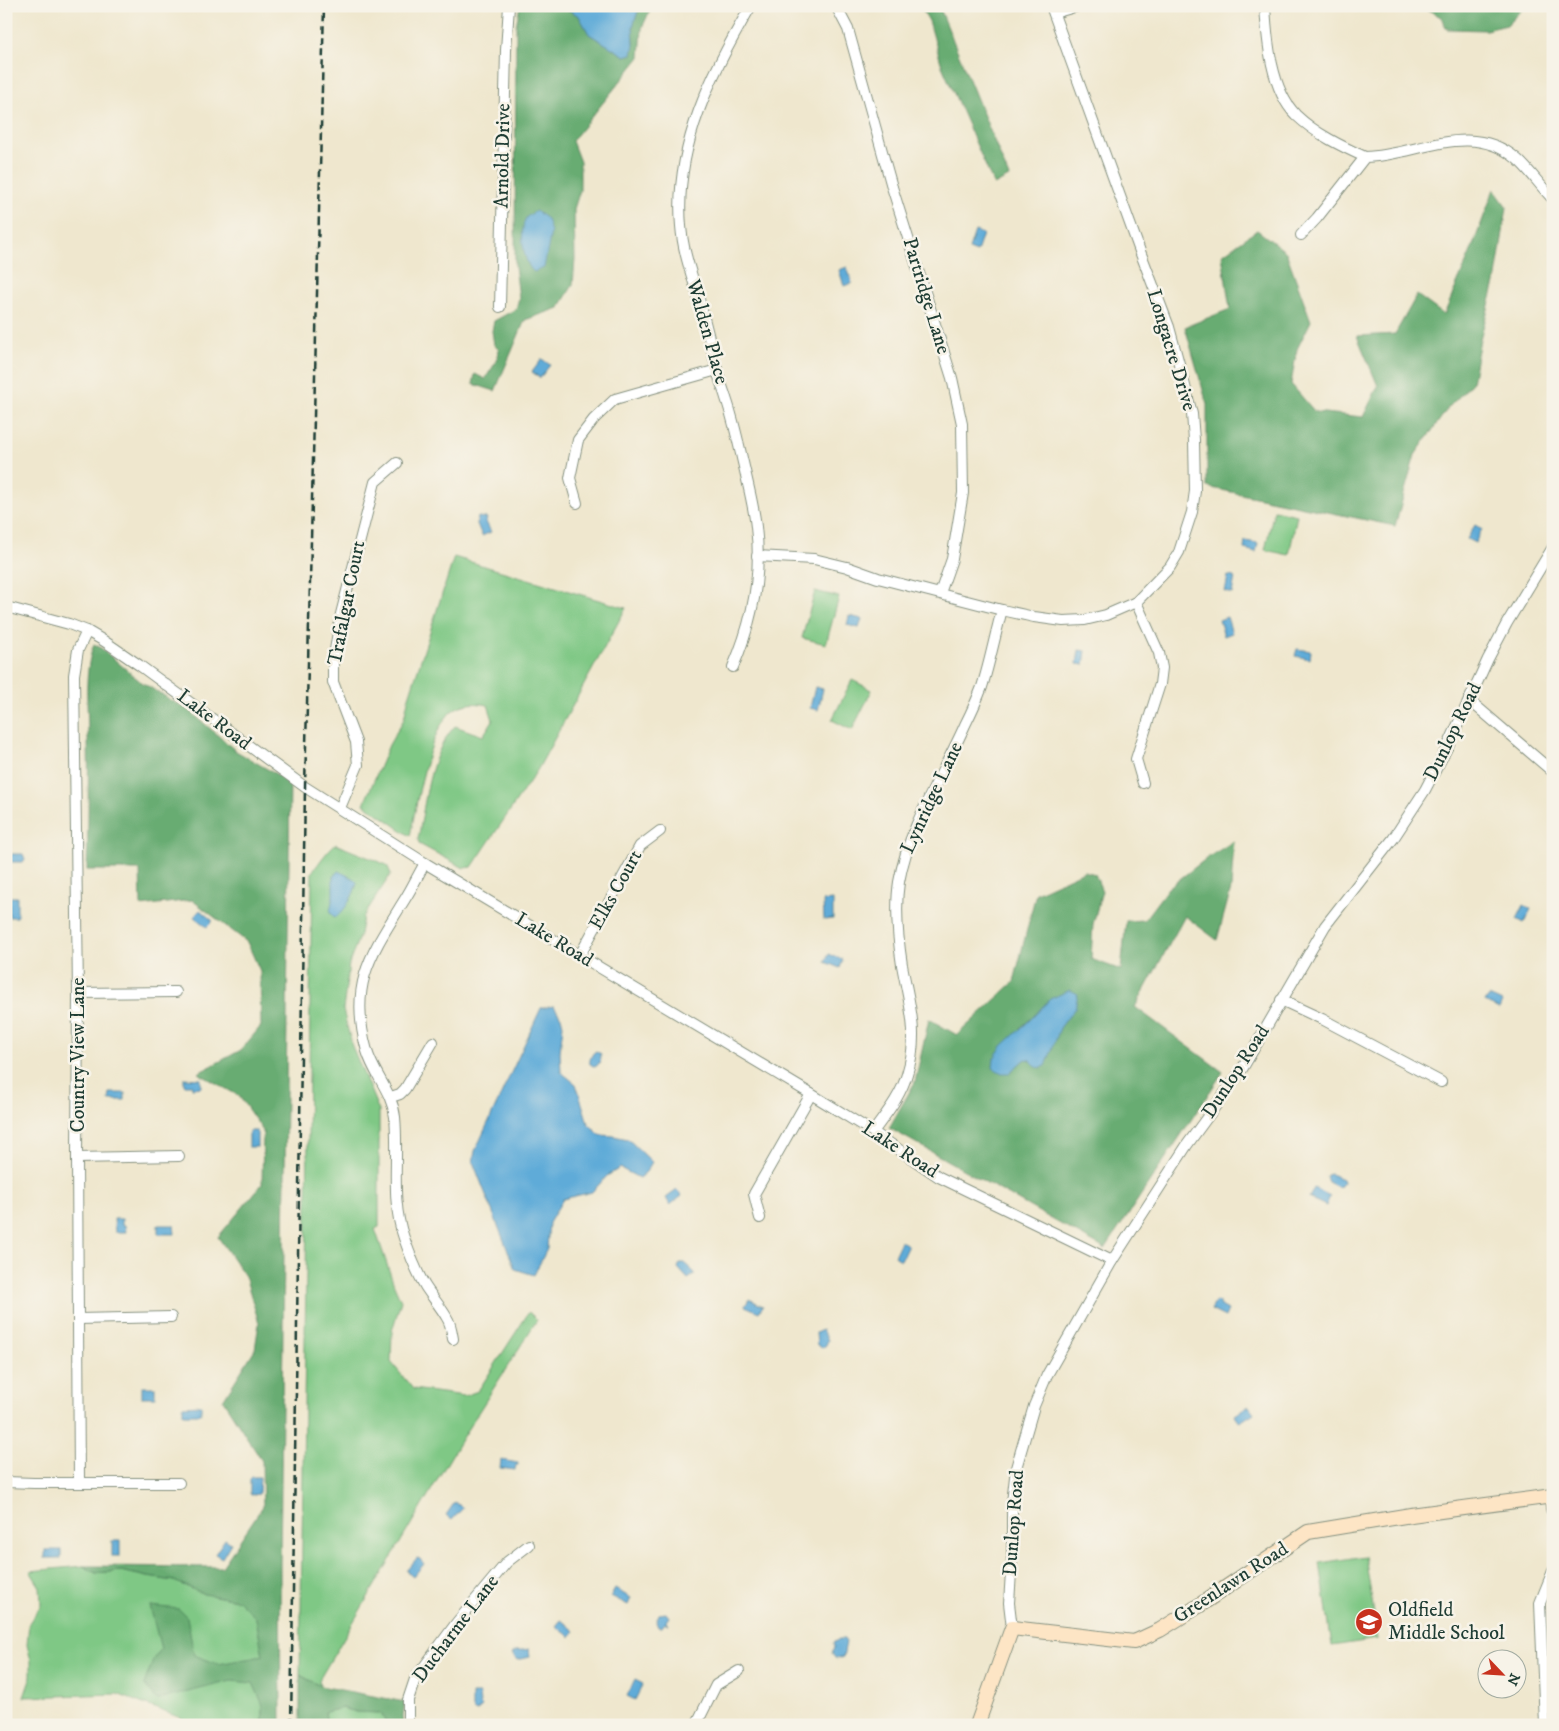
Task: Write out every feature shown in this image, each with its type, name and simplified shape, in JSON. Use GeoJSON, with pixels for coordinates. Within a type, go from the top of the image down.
{"type":"FeatureCollection","features":[{"type":"Feature","properties":{"kind":"main road","name":"Greenlawn Road"},"geometry":{"type":"LineString","coordinates":[[1012,1628],[1134,1642],[1160,1630],[1197,1607],[1308,1532],[1420,1514],[1552,1500]]}},
{"type":"Feature","properties":{"kind":"main road"},"geometry":{"type":"LineString","coordinates":[[977,1725],[1012,1628]]}},
{"type":"Feature","properties":{"kind":"street","name":"Arnold Drive"},"geometry":{"type":"LineString","coordinates":[[500,307],[506,50],[509,6]]}},
{"type":"Feature","properties":{"kind":"street","name":"Walden Place"},"geometry":{"type":"LineString","coordinates":[[733,667],[743,644],[752,610],[757,556],[756,527],[727,399],[690,276],[681,226],[682,182],[691,136],[708,86],[728,45],[751,6]]}},
{"type":"Feature","properties":{"kind":"street","name":"Partridge Lane"},"geometry":{"type":"LineString","coordinates":[[836,6],[848,29],[892,187],[952,378],[962,424],[963,493],[952,559],[940,592]]}},
{"type":"Feature","properties":{"kind":"street"},"geometry":{"type":"LineString","coordinates":[[1053,9],[1078,6]]}},
{"type":"Feature","properties":{"kind":"street"},"geometry":{"type":"LineString","coordinates":[[1265,6],[1273,68],[1287,102],[1295,114],[1308,125],[1326,137],[1365,157],[1383,157],[1456,140],[1479,140],[1497,145],[1517,159],[1553,199]]}},
{"type":"Feature","properties":{"kind":"street","name":"Longacre Drive"},"geometry":{"type":"LineString","coordinates":[[757,556],[814,559],[847,567],[878,578],[940,592],[1002,610],[1044,618],[1085,620],[1106,615],[1136,602],[1170,567],[1179,552],[1192,512],[1195,492],[1192,414],[1169,327],[1140,254],[1053,9]]}},
{"type":"Feature","properties":{"kind":"street"},"geometry":{"type":"LineString","coordinates":[[1301,235],[1317,218],[1365,157]]}},
{"type":"Feature","properties":{"kind":"street"},"geometry":{"type":"LineString","coordinates":[[577,503],[570,478],[578,440],[594,418],[615,399],[717,370]]}},
{"type":"Feature","properties":{"kind":"street","name":"Trafalgar Court"},"geometry":{"type":"LineString","coordinates":[[340,808],[358,765],[356,742],[333,682],[333,662],[351,573],[374,482],[397,463]]}},
{"type":"Feature","properties":{"kind":"street","name":"Dunlop Road"},"geometry":{"type":"LineString","coordinates":[[1012,1628],[1009,1602],[1012,1557],[1012,1503],[1016,1468],[1034,1406],[1046,1374],[1112,1261],[1187,1145],[1241,1071],[1325,926],[1393,839],[1425,790],[1512,613],[1553,547]]}},
{"type":"Feature","properties":{"kind":"street"},"geometry":{"type":"LineString","coordinates":[[1136,602],[1159,653],[1162,668],[1160,684],[1136,759],[1143,783]]}},
{"type":"Feature","properties":{"kind":"street","name":"Lake Road"},"geometry":{"type":"LineString","coordinates":[[6,607],[69,624],[87,631],[139,665],[298,782],[424,863],[811,1094],[873,1132],[939,1177],[1112,1261]]}},
{"type":"Feature","properties":{"kind":"street","name":"Lynridge Lane"},"geometry":{"type":"LineString","coordinates":[[873,1132],[896,1101],[908,1073],[913,1041],[912,1012],[902,964],[898,920],[899,885],[903,858],[915,825],[965,726],[982,686],[1002,610]]}},
{"type":"Feature","properties":{"kind":"street","name":"Country View Lane"},"geometry":{"type":"LineString","coordinates":[[79,1482],[78,993],[74,675],[78,650],[87,631]]}},
{"type":"Feature","properties":{"kind":"street"},"geometry":{"type":"LineString","coordinates":[[1469,700],[1553,772]]}},
{"type":"Feature","properties":{"kind":"street","name":"Elks Court"},"geometry":{"type":"LineString","coordinates":[[580,955],[640,846],[660,831]]}},
{"type":"Feature","properties":{"kind":"street"},"geometry":{"type":"LineString","coordinates":[[424,863],[406,898],[381,936],[368,962],[362,983],[360,1010],[368,1052],[391,1097],[395,1116],[395,1184],[398,1218],[403,1236],[417,1271],[448,1319],[453,1340]]}},
{"type":"Feature","properties":{"kind":"street"},"geometry":{"type":"LineString","coordinates":[[78,993],[176,992]]}},
{"type":"Feature","properties":{"kind":"street"},"geometry":{"type":"LineString","coordinates":[[1281,1000],[1322,1019],[1441,1082]]}},
{"type":"Feature","properties":{"kind":"street"},"geometry":{"type":"LineString","coordinates":[[391,1097],[400,1094],[405,1088],[432,1042]]}},
{"type":"Feature","properties":{"kind":"street"},"geometry":{"type":"LineString","coordinates":[[760,1218],[754,1194],[811,1094]]}},
{"type":"Feature","properties":{"kind":"street"},"geometry":{"type":"LineString","coordinates":[[77,1158],[179,1156]]}},
{"type":"Feature","properties":{"kind":"street"},"geometry":{"type":"LineString","coordinates":[[78,1319],[171,1317]]}},
{"type":"Feature","properties":{"kind":"street"},"geometry":{"type":"LineString","coordinates":[[6,1482],[179,1483]]}},
{"type":"Feature","properties":{"kind":"street","name":"Ducharme Lane"},"geometry":{"type":"LineString","coordinates":[[408,1725],[408,1700],[415,1678],[457,1622],[507,1562],[528,1545]]}},
{"type":"Feature","properties":{"kind":"street"},"geometry":{"type":"LineString","coordinates":[[1545,1725],[1540,1603],[1553,1571]]}},
{"type":"Feature","properties":{"kind":"street"},"geometry":{"type":"LineString","coordinates":[[696,1725],[716,1685],[739,1671]]}},
{"type":"Feature","properties":{"kind":"green space"},"geometry":{"type":"Polygon","coordinates":[[[520,6],[562,6],[579,16],[589,34],[625,56],[632,54],[634,44],[633,26],[640,6],[652,6],[642,28],[640,57],[572,141],[580,162],[580,190],[574,209],[575,259],[573,285],[559,308],[525,320],[495,391],[473,384],[475,374],[485,379],[496,362],[499,350],[494,345],[492,331],[494,321],[516,309],[519,298],[515,266],[516,25],[520,6]]]}},
{"type":"Feature","properties":{"kind":"green space"},"geometry":{"type":"Polygon","coordinates":[[[920,6],[939,6],[1009,177],[994,185],[942,66],[929,21],[920,6]]]}},
{"type":"Feature","properties":{"kind":"green space"},"geometry":{"type":"Polygon","coordinates":[[[1421,6],[1525,6],[1507,25],[1486,30],[1447,29],[1441,17],[1421,6]]]}},
{"type":"Feature","properties":{"kind":"green space"},"geometry":{"type":"Polygon","coordinates":[[[1494,189],[1507,207],[1495,283],[1480,339],[1472,383],[1448,408],[1415,455],[1395,526],[1207,487],[1207,404],[1185,327],[1230,309],[1222,255],[1257,230],[1286,252],[1311,321],[1297,349],[1291,384],[1315,412],[1363,417],[1378,386],[1357,336],[1395,334],[1417,295],[1444,315],[1494,189]]]}},
{"type":"Feature","properties":{"kind":"green space"},"geometry":{"type":"Polygon","coordinates":[[[1274,510],[1297,515],[1289,555],[1265,550],[1274,510]]]}},
{"type":"Feature","properties":{"kind":"green space"},"geometry":{"type":"Polygon","coordinates":[[[454,557],[626,608],[538,769],[472,867],[464,868],[419,844],[418,839],[429,780],[439,751],[455,726],[483,736],[493,720],[488,705],[472,704],[457,708],[449,714],[441,725],[429,754],[410,836],[364,804],[389,745],[404,719],[408,700],[454,557]]]}},
{"type":"Feature","properties":{"kind":"green space"},"geometry":{"type":"Polygon","coordinates":[[[815,591],[839,597],[826,644],[802,638],[815,591]]]}},
{"type":"Feature","properties":{"kind":"green space"},"geometry":{"type":"Polygon","coordinates":[[[94,644],[141,682],[191,712],[236,751],[290,782],[280,1567],[281,1725],[263,1725],[263,1705],[253,1683],[231,1681],[157,1700],[144,1684],[153,1661],[161,1649],[150,1606],[179,1609],[187,1617],[194,1655],[218,1664],[263,1656],[256,1618],[238,1600],[204,1594],[174,1581],[121,1571],[96,1573],[83,1566],[222,1567],[263,1506],[262,1461],[223,1400],[255,1349],[259,1323],[245,1276],[218,1237],[262,1184],[263,1131],[239,1096],[198,1073],[241,1050],[261,1026],[260,971],[247,942],[192,900],[141,906],[140,870],[87,870],[87,678],[94,644]]]}},
{"type":"Feature","properties":{"kind":"green space"},"geometry":{"type":"Polygon","coordinates":[[[852,680],[872,690],[852,730],[832,720],[852,680]]]}},
{"type":"Feature","properties":{"kind":"green space"},"geometry":{"type":"Polygon","coordinates":[[[1234,841],[1231,889],[1217,940],[1185,916],[1135,1007],[1223,1072],[1105,1249],[889,1128],[915,1082],[929,1019],[957,1035],[1014,982],[1036,893],[1084,871],[1095,874],[1102,891],[1093,924],[1091,959],[1121,970],[1126,921],[1144,920],[1168,888],[1207,858],[1234,841]],[[1050,999],[1020,1028],[1009,1073],[1025,1059],[1030,1060],[1038,1068],[1060,1028],[1075,1008],[1050,999]]]}},
{"type":"Feature","properties":{"kind":"green space"},"geometry":{"type":"Polygon","coordinates":[[[335,844],[387,865],[391,874],[363,917],[360,934],[349,964],[343,1010],[352,1046],[379,1111],[379,1227],[375,1229],[401,1301],[392,1331],[391,1362],[413,1389],[464,1396],[478,1391],[529,1312],[537,1320],[462,1438],[319,1680],[320,1686],[300,1675],[312,872],[335,844]]]}},
{"type":"Feature","properties":{"kind":"green space"},"geometry":{"type":"Polygon","coordinates":[[[1365,1556],[1378,1639],[1332,1646],[1320,1563],[1365,1556]]]}},
{"type":"Feature","properties":{"kind":"green space"},"geometry":{"type":"Polygon","coordinates":[[[83,1566],[96,1573],[121,1571],[174,1581],[204,1594],[238,1600],[256,1618],[263,1656],[263,1725],[185,1725],[181,1718],[117,1694],[24,1697],[31,1677],[31,1661],[27,1645],[29,1623],[41,1605],[40,1587],[30,1571],[83,1566]]]}},
{"type":"Feature","properties":{"kind":"green space"},"geometry":{"type":"Polygon","coordinates":[[[300,1675],[320,1686],[405,1702],[402,1725],[385,1725],[386,1723],[381,1713],[357,1712],[342,1708],[325,1712],[327,1725],[300,1725],[300,1675]]]}},
{"type":"Feature","properties":{"kind":"green space"},"geometry":{"type":"Polygon","coordinates":[[[342,1708],[357,1712],[381,1713],[386,1723],[385,1725],[327,1725],[325,1712],[342,1708]]]}},
{"type":"Feature","properties":{"kind":"water"},"geometry":{"type":"Polygon","coordinates":[[[562,6],[640,6],[633,26],[634,44],[632,54],[625,56],[589,34],[579,16],[562,6]]]}},
{"type":"Feature","properties":{"kind":"water"},"geometry":{"type":"Polygon","coordinates":[[[536,211],[547,219],[551,232],[544,268],[534,272],[530,268],[525,255],[523,230],[526,218],[536,211]]]}},
{"type":"Feature","properties":{"kind":"water"},"geometry":{"type":"Polygon","coordinates":[[[975,231],[983,234],[977,252],[969,249],[975,231]]]}},
{"type":"Feature","properties":{"kind":"water"},"geometry":{"type":"Polygon","coordinates":[[[847,267],[852,283],[844,286],[839,270],[847,267]]]}},
{"type":"Feature","properties":{"kind":"water"},"geometry":{"type":"Polygon","coordinates":[[[542,359],[550,365],[540,378],[532,372],[542,359]]]}},
{"type":"Feature","properties":{"kind":"water"},"geometry":{"type":"Polygon","coordinates":[[[478,517],[487,518],[486,522],[491,532],[482,536],[477,524],[478,517]]]}},
{"type":"Feature","properties":{"kind":"water"},"geometry":{"type":"Polygon","coordinates":[[[1475,525],[1482,529],[1475,543],[1467,539],[1475,525]]]}},
{"type":"Feature","properties":{"kind":"water"},"geometry":{"type":"Polygon","coordinates":[[[1245,541],[1258,543],[1256,552],[1244,549],[1245,541]]]}},
{"type":"Feature","properties":{"kind":"water"},"geometry":{"type":"Polygon","coordinates":[[[1228,576],[1235,577],[1232,594],[1225,592],[1228,576]]]}},
{"type":"Feature","properties":{"kind":"water"},"geometry":{"type":"Polygon","coordinates":[[[849,616],[862,619],[859,628],[847,625],[849,616]]]}},
{"type":"Feature","properties":{"kind":"water"},"geometry":{"type":"Polygon","coordinates":[[[1227,617],[1232,633],[1224,636],[1219,620],[1227,617]]]}},
{"type":"Feature","properties":{"kind":"water"},"geometry":{"type":"Polygon","coordinates":[[[1297,649],[1311,651],[1310,659],[1295,656],[1297,649]]]}},
{"type":"Feature","properties":{"kind":"water"},"geometry":{"type":"Polygon","coordinates":[[[1079,650],[1086,651],[1084,665],[1077,664],[1079,650]]]}},
{"type":"Feature","properties":{"kind":"water"},"geometry":{"type":"Polygon","coordinates":[[[815,687],[823,689],[818,710],[810,708],[815,687]]]}},
{"type":"Feature","properties":{"kind":"water"},"geometry":{"type":"Polygon","coordinates":[[[7,854],[23,854],[25,859],[23,862],[7,862],[7,854]]]}},
{"type":"Feature","properties":{"kind":"water"},"geometry":{"type":"Polygon","coordinates":[[[338,871],[357,882],[349,902],[335,918],[330,912],[333,896],[333,877],[338,871]]]}},
{"type":"Feature","properties":{"kind":"water"},"geometry":{"type":"Polygon","coordinates":[[[9,897],[17,897],[17,917],[9,917],[9,897]]]}},
{"type":"Feature","properties":{"kind":"water"},"geometry":{"type":"Polygon","coordinates":[[[833,900],[833,919],[824,920],[823,901],[833,900]]]}},
{"type":"Feature","properties":{"kind":"water"},"geometry":{"type":"Polygon","coordinates":[[[1524,905],[1531,909],[1524,923],[1517,919],[1524,905]]]}},
{"type":"Feature","properties":{"kind":"water"},"geometry":{"type":"Polygon","coordinates":[[[200,910],[213,921],[207,927],[194,917],[200,910]]]}},
{"type":"Feature","properties":{"kind":"water"},"geometry":{"type":"Polygon","coordinates":[[[829,954],[843,960],[840,968],[825,962],[829,954]]]}},
{"type":"Feature","properties":{"kind":"water"},"geometry":{"type":"Polygon","coordinates":[[[1070,990],[1078,994],[1075,1008],[1060,1028],[1046,1066],[1038,1068],[1030,1060],[1025,1059],[1009,1073],[1002,1073],[993,1068],[994,1058],[1002,1046],[1050,999],[1070,990]]]}},
{"type":"Feature","properties":{"kind":"water"},"geometry":{"type":"Polygon","coordinates":[[[1489,996],[1502,1002],[1499,1009],[1485,1002],[1489,996]]]}},
{"type":"Feature","properties":{"kind":"water"},"geometry":{"type":"Polygon","coordinates":[[[554,1006],[561,1017],[563,1025],[560,1052],[561,1072],[576,1084],[588,1123],[600,1135],[628,1139],[652,1162],[646,1172],[639,1178],[620,1168],[607,1176],[592,1192],[563,1199],[549,1223],[547,1249],[534,1275],[515,1269],[473,1162],[475,1151],[541,1008],[554,1006]]]}},
{"type":"Feature","properties":{"kind":"water"},"geometry":{"type":"Polygon","coordinates":[[[596,1051],[601,1056],[599,1063],[595,1067],[590,1064],[590,1059],[596,1051]]]}},
{"type":"Feature","properties":{"kind":"water"},"geometry":{"type":"Polygon","coordinates":[[[184,1078],[201,1079],[201,1087],[192,1088],[192,1085],[184,1085],[184,1078]]]}},
{"type":"Feature","properties":{"kind":"water"},"geometry":{"type":"Polygon","coordinates":[[[110,1093],[125,1093],[125,1100],[109,1100],[110,1093]]]}},
{"type":"Feature","properties":{"kind":"water"},"geometry":{"type":"Polygon","coordinates":[[[249,1131],[257,1131],[257,1147],[249,1147],[249,1131]]]}},
{"type":"Feature","properties":{"kind":"water"},"geometry":{"type":"Polygon","coordinates":[[[1331,1174],[1342,1179],[1341,1186],[1338,1187],[1328,1182],[1326,1177],[1331,1174]]]}},
{"type":"Feature","properties":{"kind":"water"},"geometry":{"type":"Polygon","coordinates":[[[1314,1188],[1330,1196],[1326,1206],[1309,1198],[1314,1188]]]}},
{"type":"Feature","properties":{"kind":"water"},"geometry":{"type":"Polygon","coordinates":[[[677,1190],[682,1196],[670,1205],[666,1198],[677,1190]]]}},
{"type":"Feature","properties":{"kind":"water"},"geometry":{"type":"Polygon","coordinates":[[[114,1219],[122,1219],[122,1225],[125,1225],[126,1232],[115,1232],[114,1219]]]}},
{"type":"Feature","properties":{"kind":"water"},"geometry":{"type":"Polygon","coordinates":[[[158,1225],[174,1225],[175,1234],[158,1234],[158,1225]]]}},
{"type":"Feature","properties":{"kind":"water"},"geometry":{"type":"Polygon","coordinates":[[[901,1241],[908,1245],[901,1260],[894,1256],[901,1241]]]}},
{"type":"Feature","properties":{"kind":"water"},"geometry":{"type":"Polygon","coordinates":[[[680,1263],[684,1263],[694,1272],[694,1275],[688,1279],[678,1268],[680,1263]]]}},
{"type":"Feature","properties":{"kind":"water"},"geometry":{"type":"Polygon","coordinates":[[[749,1299],[763,1306],[759,1312],[745,1306],[749,1299]]]}},
{"type":"Feature","properties":{"kind":"water"},"geometry":{"type":"Polygon","coordinates":[[[1216,1301],[1228,1310],[1225,1317],[1211,1310],[1216,1301]]]}},
{"type":"Feature","properties":{"kind":"water"},"geometry":{"type":"Polygon","coordinates":[[[822,1330],[828,1340],[822,1348],[817,1345],[816,1333],[822,1330]]]}},
{"type":"Feature","properties":{"kind":"water"},"geometry":{"type":"Polygon","coordinates":[[[142,1387],[155,1387],[155,1397],[142,1397],[142,1387]]]}},
{"type":"Feature","properties":{"kind":"water"},"geometry":{"type":"Polygon","coordinates":[[[201,1405],[201,1414],[183,1414],[183,1406],[201,1405]]]}},
{"type":"Feature","properties":{"kind":"water"},"geometry":{"type":"Polygon","coordinates":[[[1249,1406],[1254,1413],[1240,1422],[1235,1415],[1249,1406]]]}},
{"type":"Feature","properties":{"kind":"water"},"geometry":{"type":"Polygon","coordinates":[[[501,1460],[518,1463],[518,1465],[516,1465],[515,1470],[500,1468],[501,1460]]]}},
{"type":"Feature","properties":{"kind":"water"},"geometry":{"type":"Polygon","coordinates":[[[252,1477],[260,1477],[259,1494],[251,1495],[250,1493],[250,1479],[252,1477]]]}},
{"type":"Feature","properties":{"kind":"water"},"geometry":{"type":"Polygon","coordinates":[[[455,1502],[463,1508],[452,1520],[446,1515],[455,1502]]]}},
{"type":"Feature","properties":{"kind":"water"},"geometry":{"type":"Polygon","coordinates":[[[225,1539],[231,1543],[222,1558],[215,1554],[225,1539]]]}},
{"type":"Feature","properties":{"kind":"water"},"geometry":{"type":"Polygon","coordinates":[[[112,1541],[120,1541],[120,1556],[112,1556],[112,1541]]]}},
{"type":"Feature","properties":{"kind":"water"},"geometry":{"type":"Polygon","coordinates":[[[45,1550],[61,1550],[61,1558],[45,1558],[45,1550]]]}},
{"type":"Feature","properties":{"kind":"water"},"geometry":{"type":"Polygon","coordinates":[[[417,1558],[424,1564],[413,1577],[406,1571],[417,1558]]]}},
{"type":"Feature","properties":{"kind":"water"},"geometry":{"type":"Polygon","coordinates":[[[615,1589],[631,1598],[628,1605],[611,1596],[615,1589]]]}},
{"type":"Feature","properties":{"kind":"water"},"geometry":{"type":"Polygon","coordinates":[[[666,1613],[669,1617],[666,1621],[668,1624],[665,1623],[662,1627],[658,1627],[656,1622],[659,1614],[666,1613]]]}},
{"type":"Feature","properties":{"kind":"water"},"geometry":{"type":"Polygon","coordinates":[[[561,1620],[575,1631],[570,1637],[556,1626],[561,1620]]]}},
{"type":"Feature","properties":{"kind":"water"},"geometry":{"type":"Polygon","coordinates":[[[839,1639],[844,1639],[846,1642],[843,1657],[836,1659],[832,1654],[833,1643],[839,1639]]]}},
{"type":"Feature","properties":{"kind":"water"},"geometry":{"type":"Polygon","coordinates":[[[529,1649],[530,1657],[517,1660],[512,1654],[516,1651],[529,1649]]]}},
{"type":"Feature","properties":{"kind":"water"},"geometry":{"type":"Polygon","coordinates":[[[635,1680],[643,1684],[635,1700],[627,1696],[635,1680]]]}},
{"type":"Feature","properties":{"kind":"water"},"geometry":{"type":"Polygon","coordinates":[[[472,1694],[479,1694],[482,1707],[476,1712],[472,1709],[472,1694]]]}},
{"type":"Feature","properties":{"kind":"railway"},"geometry":{"type":"LineString","coordinates":[[291,1725],[305,787],[324,6]]}},
{"type":"Feature","properties":{"kind":"place","name":"Oldfield Middle School"},"geometry":{"type":"Point","coordinates":[1369,1622]}}]}
